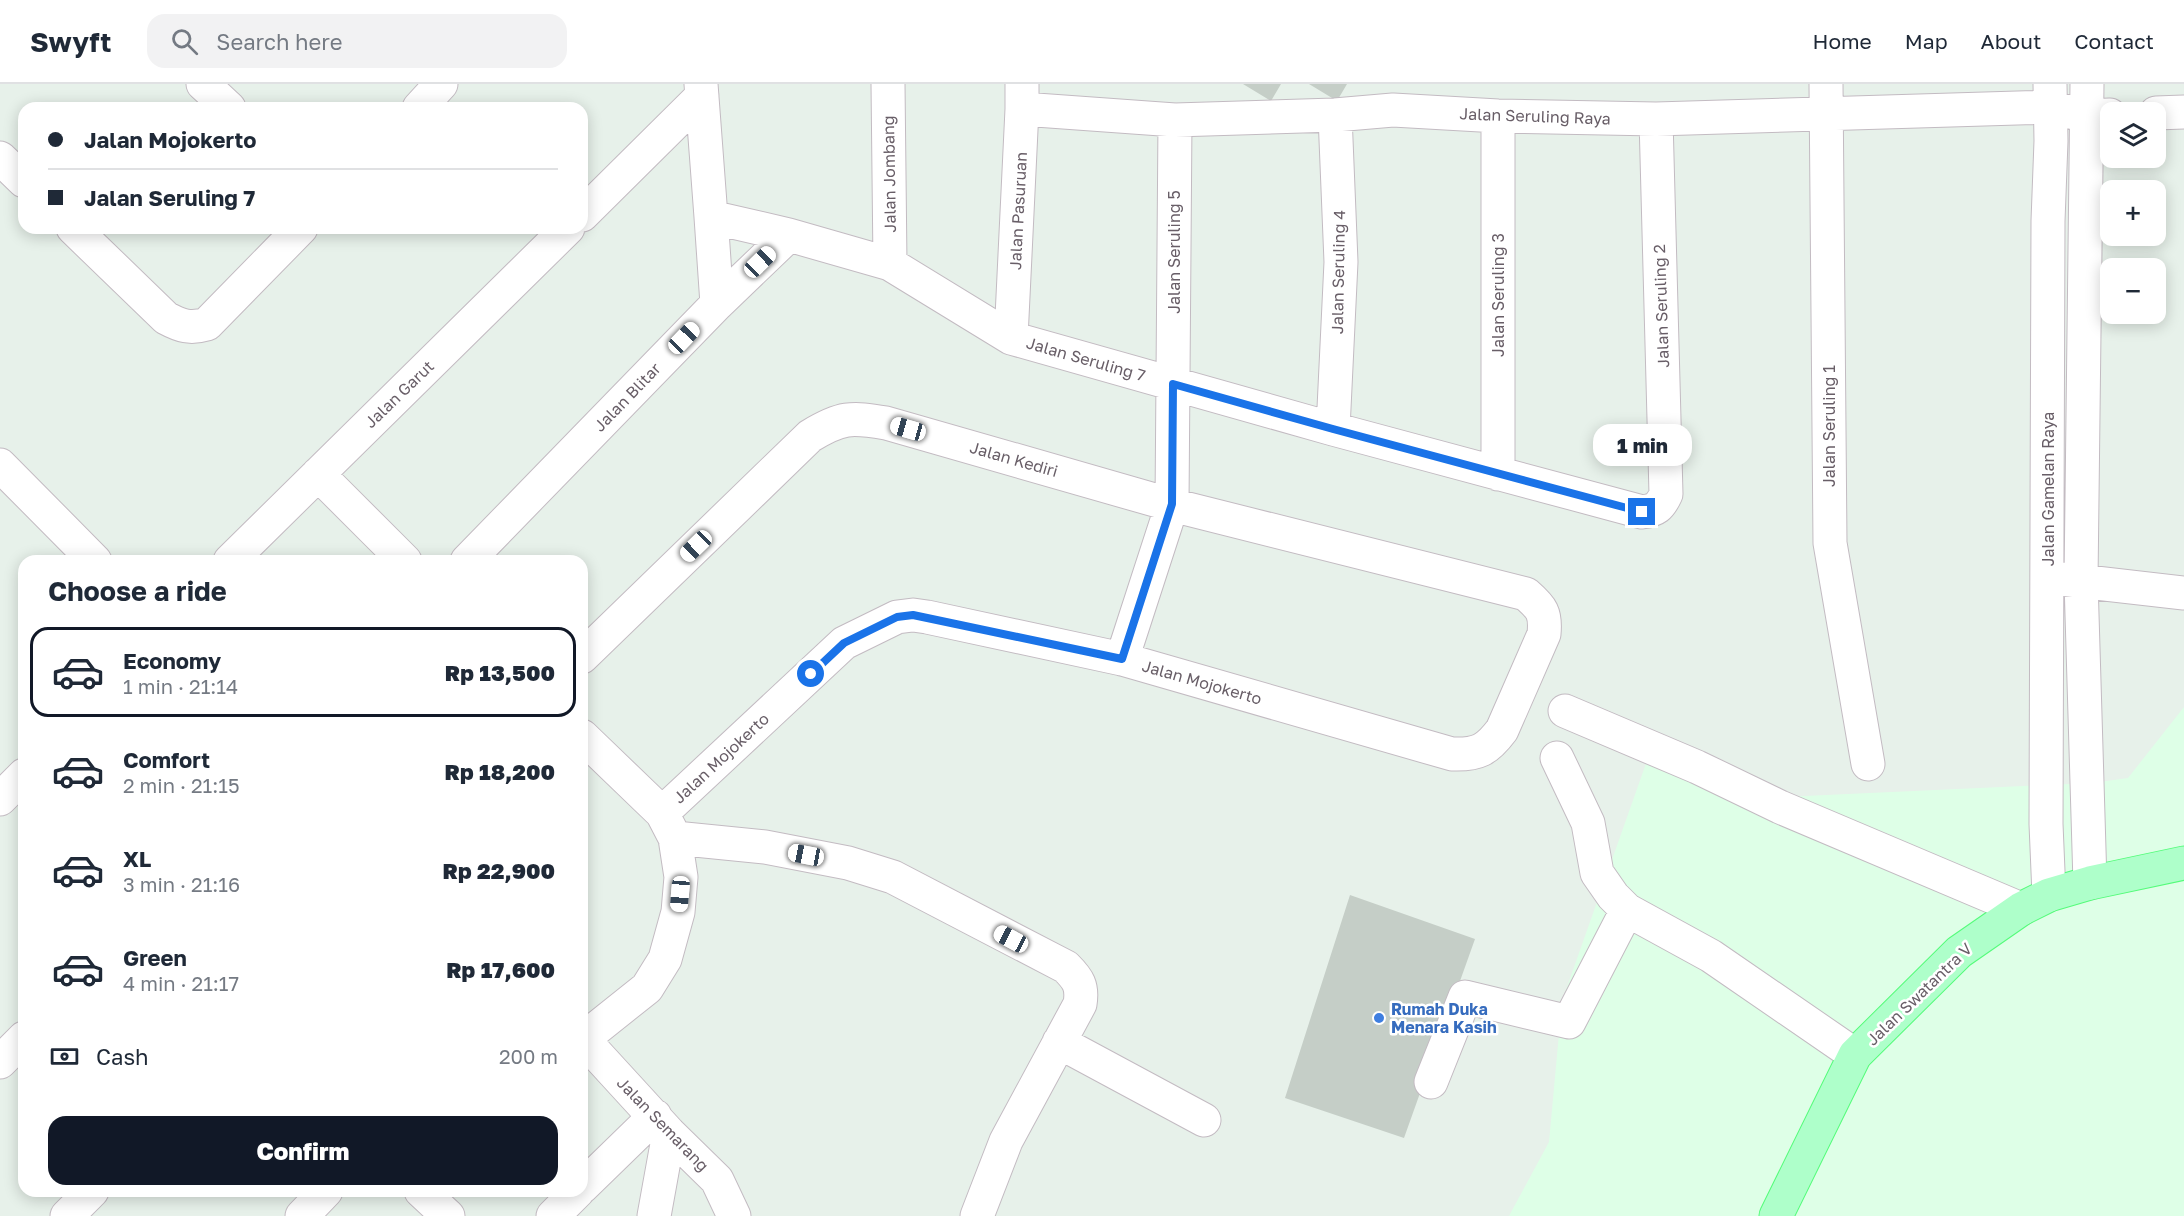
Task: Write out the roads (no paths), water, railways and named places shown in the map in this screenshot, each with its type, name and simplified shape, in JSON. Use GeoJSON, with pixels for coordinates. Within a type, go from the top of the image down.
{"type":"FeatureCollection","features":[{"type":"Feature","properties":{"kind":"main road","name":"Jalan Swatantra V"},"geometry":{"type":"LineString","coordinates":[[1776,1216],[1855,1055],[1959,952],[2035,902],[2090,883],[2184,863]]}},
{"type":"Feature","properties":{"kind":"street"},"geometry":{"type":"LineString","coordinates":[[203,84],[222,102]]}},
{"type":"Feature","properties":{"kind":"street"},"geometry":{"type":"LineString","coordinates":[[424,102],[441,84]]}},
{"type":"Feature","properties":{"kind":"street","name":"Jalan Jombang"},"geometry":{"type":"LineString","coordinates":[[888,84],[890,264]]}},
{"type":"Feature","properties":{"kind":"street","name":"Jalan Gamelan Raya"},"geometry":{"type":"LineString","coordinates":[[2087,84],[2099,116],[2082,581],[2090,883]]}},
{"type":"Feature","properties":{"kind":"street"},"geometry":{"type":"LineString","coordinates":[[588,209],[702,90]]}},
{"type":"Feature","properties":{"kind":"street"},"geometry":{"type":"LineString","coordinates":[[702,90],[717,304]]}},
{"type":"Feature","properties":{"kind":"street","name":"Jalan Seruling Raya"},"geometry":{"type":"LineString","coordinates":[[1022,96],[1175,120],[1335,116],[1393,97],[1498,116],[1656,119],[1826,98],[2049,96],[2099,116]]}},
{"type":"Feature","properties":{"kind":"street","name":"Jalan Pasuruan"},"geometry":{"type":"LineString","coordinates":[[1011,338],[1022,96]]}},
{"type":"Feature","properties":{"kind":"street","name":"Jalan Gamelan Raya"},"geometry":{"type":"LineString","coordinates":[[2035,902],[2046,824],[2048,232],[2051,141],[2049,96]]}},
{"type":"Feature","properties":{"kind":"street","name":"Jalan Seruling 1"},"geometry":{"type":"LineString","coordinates":[[1826,98],[1830,543],[1868,764]]}},
{"type":"Feature","properties":{"kind":"street"},"geometry":{"type":"LineString","coordinates":[[2166,113],[2184,112]]}},
{"type":"Feature","properties":{"kind":"street","name":"Jalan Seruling 4"},"geometry":{"type":"LineString","coordinates":[[1333,429],[1341,262],[1335,116]]}},
{"type":"Feature","properties":{"kind":"street","name":"Jalan Seruling 3"},"geometry":{"type":"LineString","coordinates":[[1498,116],[1498,474]]}},
{"type":"Feature","properties":{"kind":"street","name":"Jalan Seruling 2"},"geometry":{"type":"LineString","coordinates":[[1656,119],[1666,494]]}},
{"type":"Feature","properties":{"kind":"street","name":"Jalan Seruling 5"},"geometry":{"type":"LineString","coordinates":[[1122,659],[1172,504],[1175,120]]}},
{"type":"Feature","properties":{"kind":"street"},"geometry":{"type":"LineString","coordinates":[[0,158],[18,175]]}},
{"type":"Feature","properties":{"kind":"street","name":"Jalan Seruling 7"},"geometry":{"type":"LineString","coordinates":[[711,217],[789,235],[890,264],[1011,338],[1333,429],[1642,512],[1653,510],[1661,505],[1666,494]]}},
{"type":"Feature","properties":{"kind":"street"},"geometry":{"type":"LineString","coordinates":[[79,234],[166,318],[181,326],[194,328],[207,324],[295,234]]}},
{"type":"Feature","properties":{"kind":"street","name":"Jalan Garut"},"geometry":{"type":"LineString","coordinates":[[236,555],[562,234]]}},
{"type":"Feature","properties":{"kind":"street","name":"Jalan Blitar"},"geometry":{"type":"LineString","coordinates":[[473,555],[717,304],[789,235]]}},
{"type":"Feature","properties":{"kind":"street","name":"Jalan Kediri"},"geometry":{"type":"LineString","coordinates":[[588,651],[810,436],[831,423],[858,418],[886,423],[1172,504],[1526,594],[1540,607],[1545,620],[1544,634],[1502,730],[1492,743],[1482,750],[1468,754],[1452,754]]}},
{"type":"Feature","properties":{"kind":"street"},"geometry":{"type":"LineString","coordinates":[[0,465],[90,555]]}},
{"type":"Feature","properties":{"kind":"street"},"geometry":{"type":"LineString","coordinates":[[318,474],[399,555]]}},
{"type":"Feature","properties":{"kind":"street"},"geometry":{"type":"LineString","coordinates":[[2048,577],[2184,593]]}},
{"type":"Feature","properties":{"kind":"street","name":"Jalan Mojokerto"},"geometry":{"type":"LineString","coordinates":[[669,826],[844,643],[897,617],[913,615],[927,616],[1122,659],[1452,754]]}},
{"type":"Feature","properties":{"kind":"street"},"geometry":{"type":"LineString","coordinates":[[1565,711],[1697,767],[1780,807],[2035,902]]}},
{"type":"Feature","properties":{"kind":"street"},"geometry":{"type":"LineString","coordinates":[[588,742],[669,826],[681,877],[678,912],[665,959],[646,988],[588,1035]]}},
{"type":"Feature","properties":{"kind":"street"},"geometry":{"type":"LineString","coordinates":[[1557,758],[1588,823],[1597,873],[1613,896],[1627,910],[1711,956],[1855,1055]]}},
{"type":"Feature","properties":{"kind":"street"},"geometry":{"type":"LineString","coordinates":[[669,826],[848,863],[893,877],[1066,967],[1078,980],[1082,991],[1080,1004],[1006,1141],[977,1216]]}},
{"type":"Feature","properties":{"kind":"street"},"geometry":{"type":"LineString","coordinates":[[1431,1082],[1464,997],[1569,1022],[1627,910]]}},
{"type":"Feature","properties":{"kind":"street"},"geometry":{"type":"LineString","coordinates":[[1059,1042],[1204,1120]]}},
{"type":"Feature","properties":{"kind":"street"},"geometry":{"type":"LineString","coordinates":[[0,1062],[18,1044]]}},
{"type":"Feature","properties":{"kind":"street","name":"Jalan Semarang"},"geometry":{"type":"LineString","coordinates":[[588,1044],[662,1125],[717,1180],[734,1216]]}},
{"type":"Feature","properties":{"kind":"street"},"geometry":{"type":"LineString","coordinates":[[588,1182],[662,1125]]}},
{"type":"Feature","properties":{"kind":"street"},"geometry":{"type":"LineString","coordinates":[[654,1216],[662,1125]]}},
{"type":"Feature","properties":{"kind":"street"},"geometry":{"type":"LineString","coordinates":[[67,1216],[86,1197]]}},
{"type":"Feature","properties":{"kind":"street"},"geometry":{"type":"LineString","coordinates":[[302,1216],[320,1197]]}},
{"type":"Feature","properties":{"kind":"street"},"geometry":{"type":"LineString","coordinates":[[427,1197],[448,1216]]}},
{"type":"Feature","properties":{"kind":"street"},"geometry":{"type":"LineString","coordinates":[[553,1216],[572,1197]]}},
{"type":"Feature","properties":{"kind":"place","name":"Rumah Duka Menara Kasih"},"geometry":{"type":"Point","coordinates":[1379,1018]}}]}
